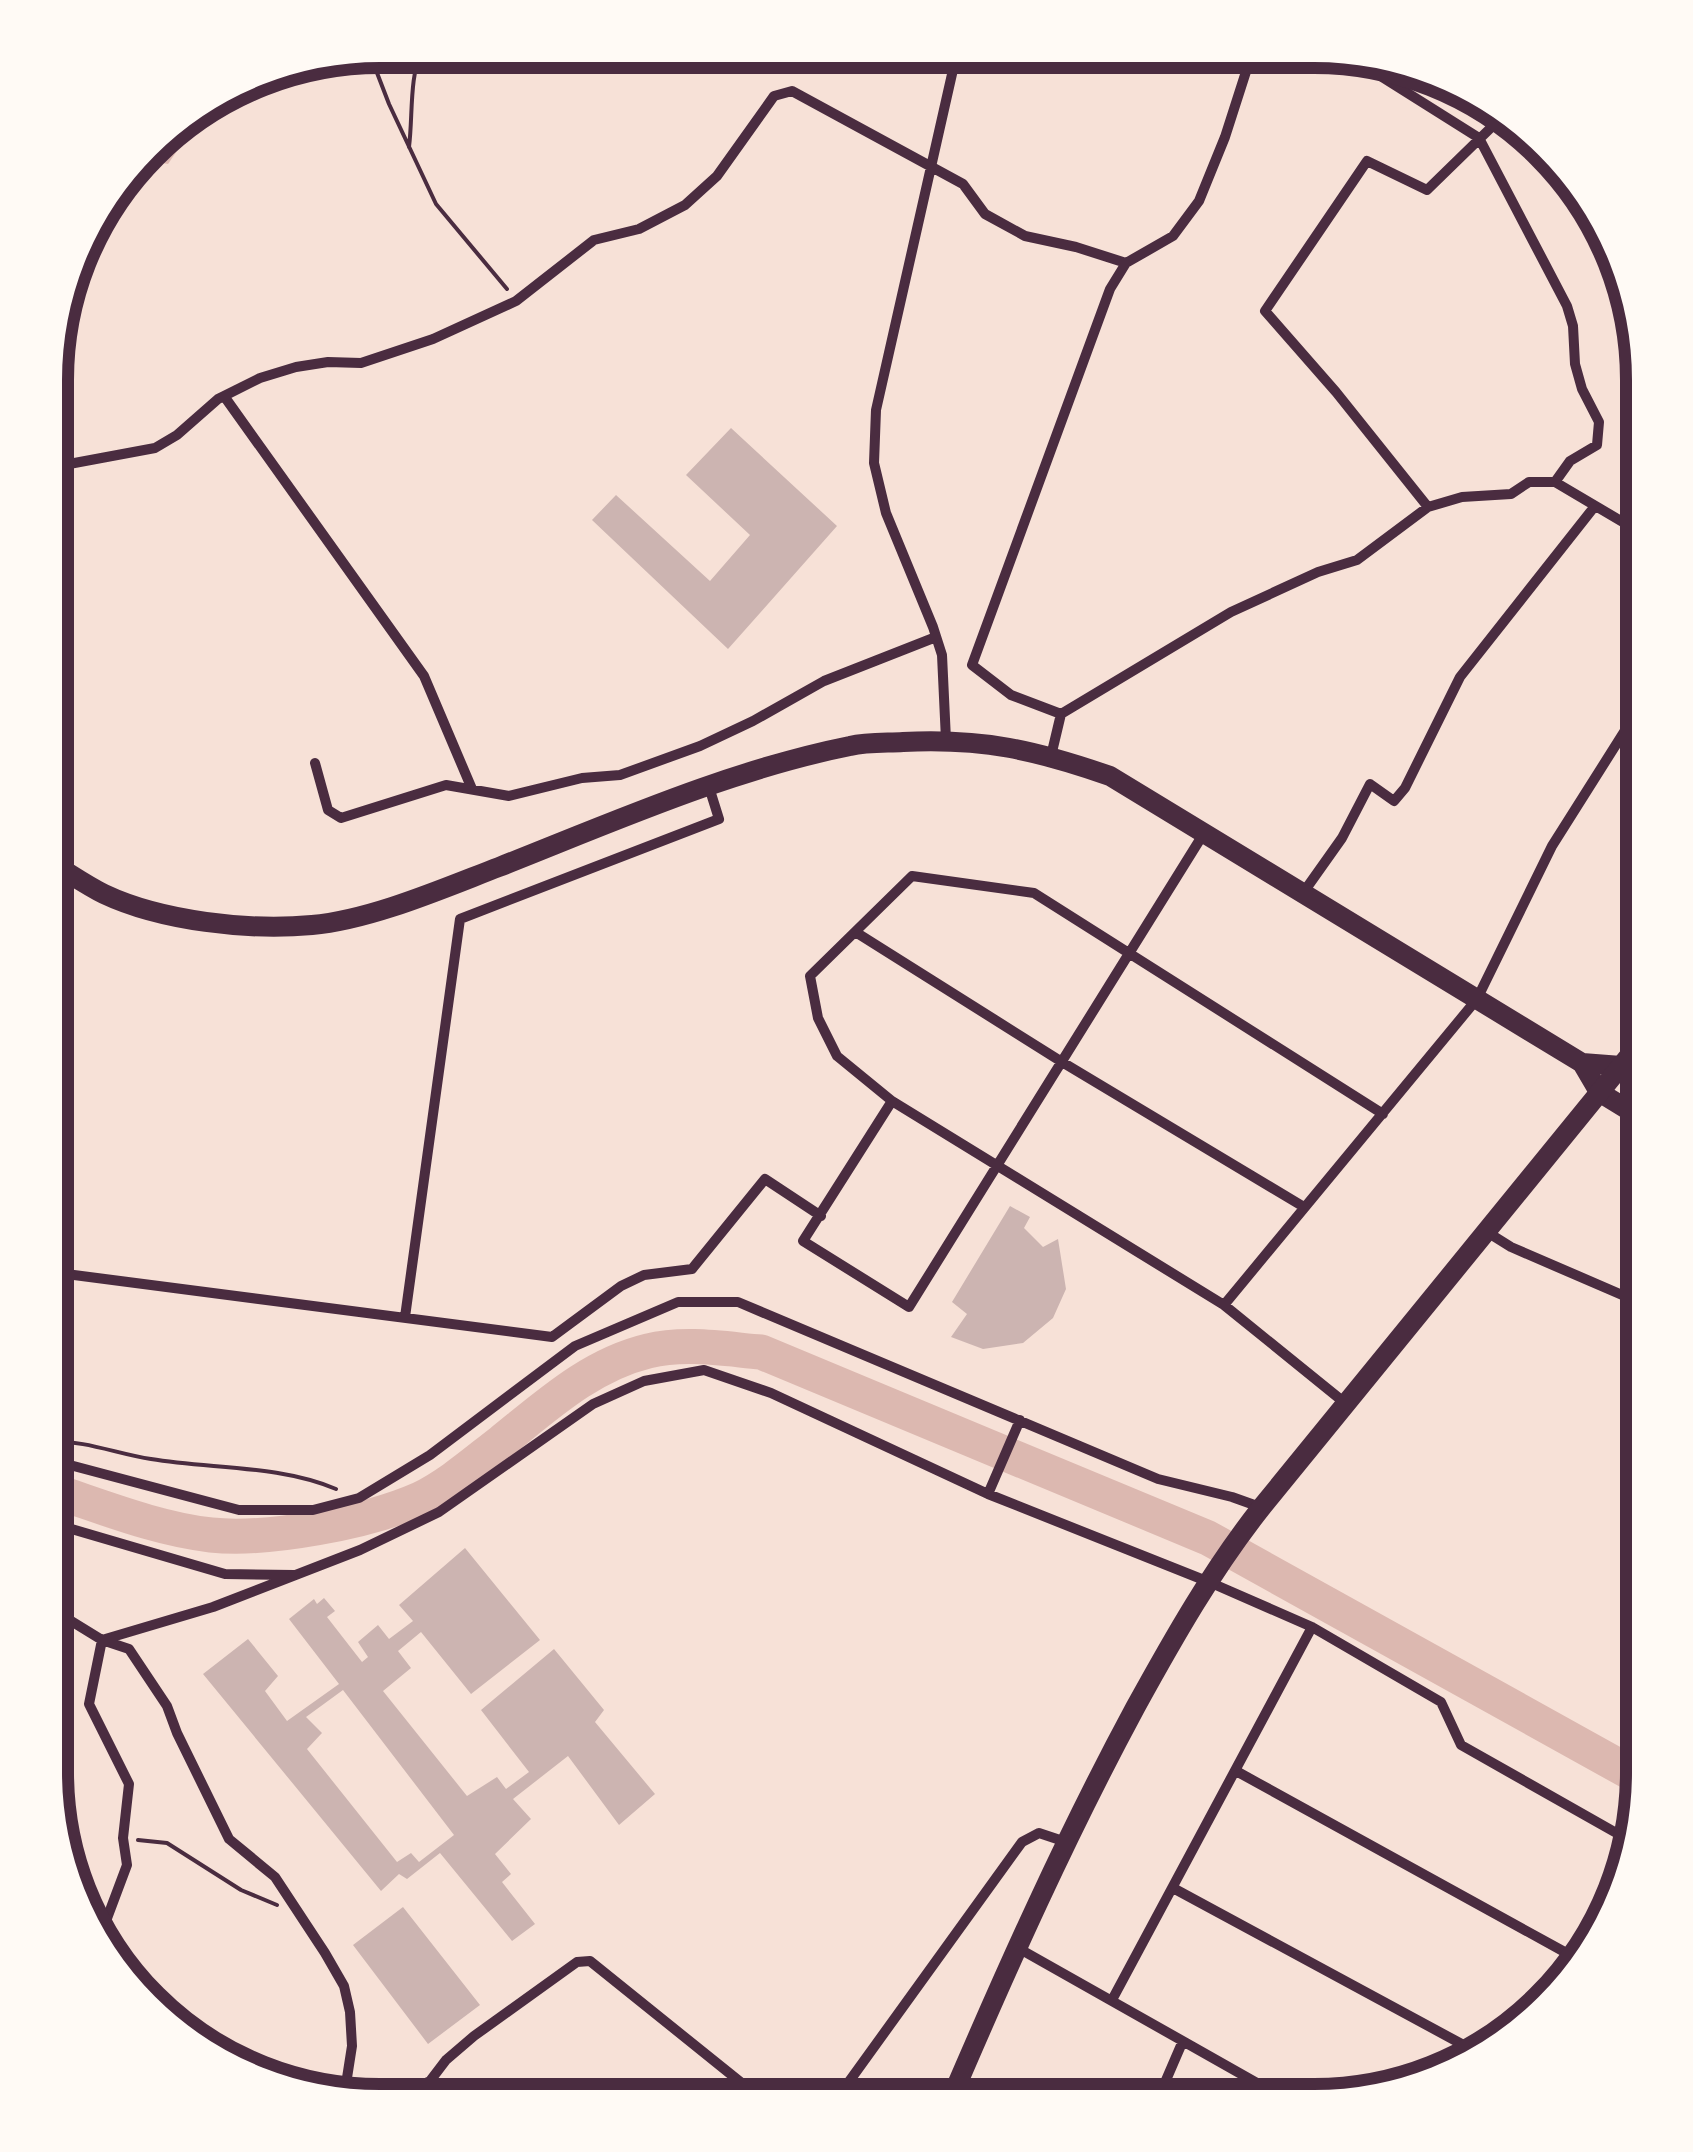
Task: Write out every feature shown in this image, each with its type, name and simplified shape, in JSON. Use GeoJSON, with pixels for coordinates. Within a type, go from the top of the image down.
{"type":"FeatureCollection","features":[{"type":"Feature","properties":{"kind":"main road"},"geometry":{"type":"LineString","coordinates":[[67,872],[106,894],[170,915],[270,926],[315,925],[448,888],[764,768],[853,745],[946,740],[1000,744],[1052,756],[1110,776],[1582,1063],[1626,1070]]}},
{"type":"Feature","properties":{"kind":"main road"},"geometry":{"type":"LineString","coordinates":[[958,2084],[1066,1842],[1165,1653],[1212,1576],[1255,1515],[1626,1060]]}},
{"type":"Feature","properties":{"kind":"main road"},"geometry":{"type":"LineString","coordinates":[[1582,1063],[1599,1092],[1625,1109]]}},
{"type":"Feature","properties":{"kind":"street"},"geometry":{"type":"LineString","coordinates":[[946,740],[942,655],[886,512],[874,463],[876,410],[953,68]]}},
{"type":"Feature","properties":{"kind":"street"},"geometry":{"type":"LineString","coordinates":[[1061,714],[1010,695],[972,665],[1110,289],[1126,263],[1173,236],[1200,201],[1247,68]]}},
{"type":"Feature","properties":{"kind":"street"},"geometry":{"type":"LineString","coordinates":[[1373,74],[1479,138],[1567,306],[1573,326],[1575,364],[1582,389],[1599,422],[1598,445],[1570,461],[1555,482]]}},
{"type":"Feature","properties":{"kind":"street"},"geometry":{"type":"LineString","coordinates":[[67,465],[155,448],[224,396],[260,378],[328,362],[361,363],[433,338],[516,301],[594,240],[639,229],[685,205],[717,176],[774,96],[792,91],[963,184],[985,214],[1025,236],[1126,263]]}},
{"type":"Feature","properties":{"kind":"street"},"geometry":{"type":"LineString","coordinates":[[1428,507],[1265,311],[1367,161],[1427,190],[1494,125]]}},
{"type":"Feature","properties":{"kind":"street"},"geometry":{"type":"LineString","coordinates":[[224,396],[424,676],[472,790]]}},
{"type":"Feature","properties":{"kind":"street"},"geometry":{"type":"LineString","coordinates":[[1052,756],[1061,714],[1231,612],[1318,572],[1356,560],[1428,507],[1462,497],[1510,494],[1529,482],[1555,482],[1626,524]]}},
{"type":"Feature","properties":{"kind":"street"},"geometry":{"type":"LineString","coordinates":[[1302,893],[1342,838],[1370,784],[1394,801],[1405,788],[1460,677],[1596,506]]}},
{"type":"Feature","properties":{"kind":"street"},"geometry":{"type":"LineString","coordinates":[[315,763],[328,810],[341,818],[446,785],[509,796],[582,778],[620,775],[700,746],[824,681],[936,637]]}},
{"type":"Feature","properties":{"kind":"street"},"geometry":{"type":"LineString","coordinates":[[1224,1305],[1477,999],[1552,846],[1626,729]]}},
{"type":"Feature","properties":{"kind":"street"},"geometry":{"type":"LineString","coordinates":[[404,1316],[460,919],[719,819],[709,787]]}},
{"type":"Feature","properties":{"kind":"street"},"geometry":{"type":"LineString","coordinates":[[892,1101],[803,1241],[909,1308],[1204,833]]}},
{"type":"Feature","properties":{"kind":"street"},"geometry":{"type":"LineString","coordinates":[[1345,1403],[1224,1305],[892,1101],[837,1056],[818,1018],[810,976],[912,876],[1034,893],[1383,1114]]}},
{"type":"Feature","properties":{"kind":"street"},"geometry":{"type":"LineString","coordinates":[[857,934],[1304,1207]]}},
{"type":"Feature","properties":{"kind":"street"},"geometry":{"type":"LineString","coordinates":[[67,1274],[552,1336],[621,1286],[644,1276],[692,1269],[765,1179],[821,1216]]}},
{"type":"Feature","properties":{"kind":"street"},"geometry":{"type":"LineString","coordinates":[[1486,1231],[1511,1247],[1625,1297]]}},
{"type":"Feature","properties":{"kind":"street"},"geometry":{"type":"LineString","coordinates":[[67,1464],[239,1510],[313,1510],[359,1498],[430,1455],[575,1346],[678,1302],[738,1302],[1158,1479],[1232,1497],[1255,1515]]}},
{"type":"Feature","properties":{"kind":"street"},"geometry":{"type":"LineString","coordinates":[[102,1640],[213,1607],[300,1575],[439,1512],[592,1404],[644,1381],[704,1370],[771,1393],[988,1494],[1212,1576],[1312,1627],[1440,1702],[1462,1745],[1620,1836]]}},
{"type":"Feature","properties":{"kind":"street"},"geometry":{"type":"LineString","coordinates":[[988,1494],[1020,1420]]}},
{"type":"Feature","properties":{"kind":"street"},"geometry":{"type":"LineString","coordinates":[[67,1528],[225,1574],[300,1575]]}},
{"type":"Feature","properties":{"kind":"street"},"geometry":{"type":"LineString","coordinates":[[67,1618],[102,1640],[128,1649],[167,1706],[176,1733],[229,1840],[275,1877],[301,1914],[344,1986],[352,2046],[346,2082]]}},
{"type":"Feature","properties":{"kind":"street"},"geometry":{"type":"LineString","coordinates":[[1112,2000],[1312,1627]]}},
{"type":"Feature","properties":{"kind":"street"},"geometry":{"type":"LineString","coordinates":[[102,1640],[89,1704],[129,1784],[123,1838],[127,1864],[105,1921]]}},
{"type":"Feature","properties":{"kind":"street"},"geometry":{"type":"LineString","coordinates":[[1236,1770],[1567,1954]]}},
{"type":"Feature","properties":{"kind":"street"},"geometry":{"type":"LineString","coordinates":[[847,2084],[1022,1842],[1038,1833],[1066,1842]]}},
{"type":"Feature","properties":{"kind":"street"},"geometry":{"type":"LineString","coordinates":[[1173,1888],[1466,2045]]}},
{"type":"Feature","properties":{"kind":"street"},"geometry":{"type":"LineString","coordinates":[[1018,1948],[1257,2084]]}},
{"type":"Feature","properties":{"kind":"street"},"geometry":{"type":"LineString","coordinates":[[424,2084],[474,2036],[577,1962],[590,1961],[743,2084]]}},
{"type":"Feature","properties":{"kind":"street"},"geometry":{"type":"LineString","coordinates":[[1165,2084],[1182,2044]]}},
{"type":"Feature","properties":{"kind":"path"},"geometry":{"type":"LineString","coordinates":[[377,68],[436,204],[492,267],[516,301]]}},
{"type":"Feature","properties":{"kind":"path"},"geometry":{"type":"LineString","coordinates":[[409,147],[414,68]]}},
{"type":"Feature","properties":{"kind":"path"},"geometry":{"type":"LineString","coordinates":[[67,1440],[148,1459],[310,1478],[359,1498]]}},
{"type":"Feature","properties":{"kind":"path"},"geometry":{"type":"LineString","coordinates":[[123,1838],[167,1843],[241,1890],[301,1914]]}},
{"type":"Feature","properties":{"kind":"shaded area"},"geometry":{"type":"Polygon","coordinates":[[[183,138],[185,139],[168,164],[157,162],[183,138]]]}},
{"type":"Feature","properties":{"kind":"building"},"geometry":{"type":"Polygon","coordinates":[[[731,428],[837,526],[728,649],[592,520],[616,495],[710,581],[750,535],[686,475],[731,428]]]}},
{"type":"Feature","properties":{"kind":"building"},"geometry":{"type":"Polygon","coordinates":[[[1010,1206],[1030,1217],[1024,1228],[1043,1247],[1058,1239],[1066,1289],[1053,1318],[1023,1343],[983,1349],[951,1337],[967,1314],[952,1302],[1010,1206]]]}},
{"type":"Feature","properties":{"kind":"building"},"geometry":{"type":"Polygon","coordinates":[[[465,1548],[540,1640],[471,1694],[421,1632],[398,1651],[411,1668],[383,1691],[467,1796],[497,1777],[506,1789],[529,1772],[481,1710],[554,1649],[604,1710],[595,1722],[655,1794],[619,1825],[568,1756],[513,1799],[531,1819],[495,1854],[511,1874],[502,1882],[535,1924],[512,1941],[440,1853],[407,1879],[399,1874],[381,1891],[203,1674],[248,1639],[278,1676],[265,1691],[287,1721],[339,1684],[289,1619],[314,1599],[317,1604],[324,1598],[335,1611],[327,1617],[362,1662],[368,1657],[358,1642],[378,1625],[389,1639],[413,1621],[399,1605],[465,1548]],[[343,1690],[306,1717],[322,1733],[307,1749],[397,1862],[411,1853],[419,1862],[454,1835],[343,1690]]]}},
{"type":"Feature","properties":{"kind":"building"},"geometry":{"type":"Polygon","coordinates":[[[403,1907],[480,2005],[428,2044],[353,1945],[403,1907]]]}},
{"type":"Feature","properties":{"kind":"waterway"},"geometry":{"type":"LineString","coordinates":[[67,1495],[150,1523],[211,1535],[260,1535],[317,1528],[373,1515],[431,1493],[570,1388],[627,1357],[676,1347],[761,1352],[1208,1538],[1625,1770]]}}]}
